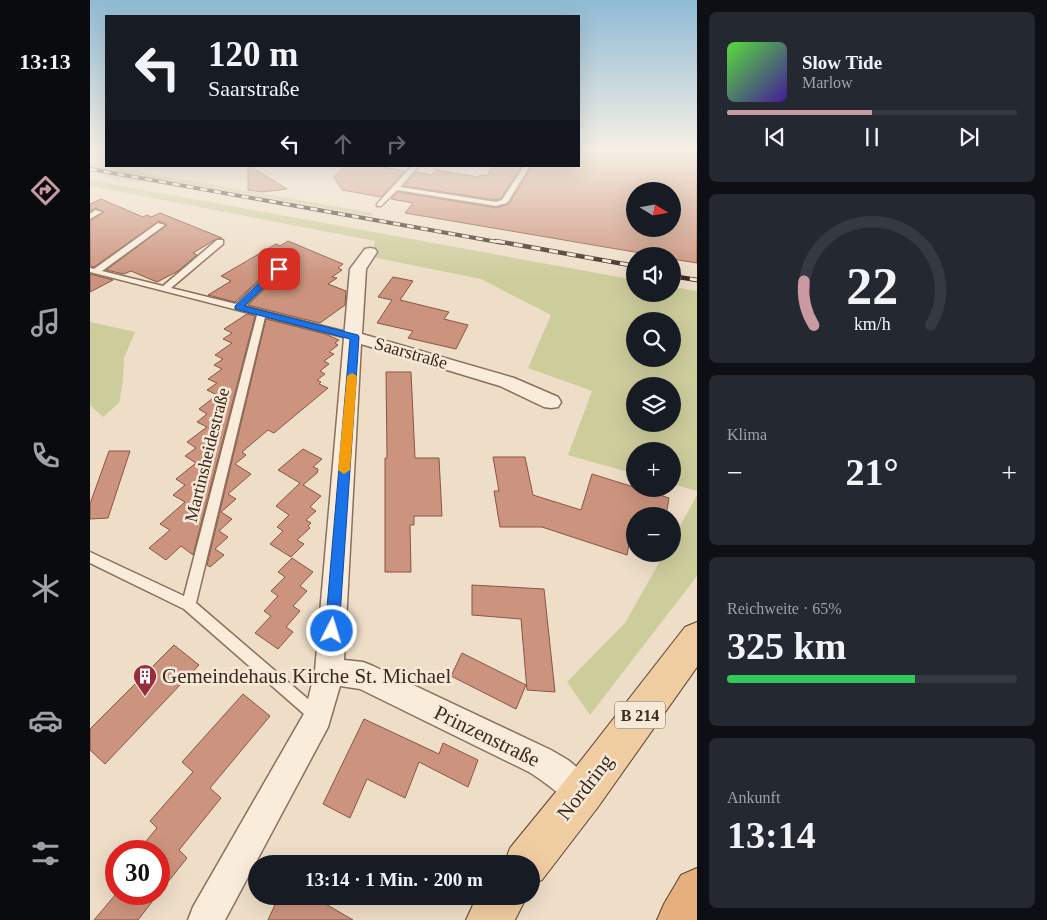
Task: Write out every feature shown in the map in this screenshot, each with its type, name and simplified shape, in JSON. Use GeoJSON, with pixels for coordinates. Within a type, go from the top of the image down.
{"type":"FeatureCollection","features":[{"type":"Feature","properties":{"kind":"highway"},"geometry":{"type":"LineString","coordinates":[[680,920],[697,891]]}},
{"type":"Feature","properties":{"kind":"main road","name":"Nordring"},"geometry":{"type":"LineString","coordinates":[[533,855],[583,792],[697,638]]}},
{"type":"Feature","properties":{"kind":"main road"},"geometry":{"type":"LineString","coordinates":[[490,920],[499,905]]}},
{"type":"Feature","properties":{"kind":"street"},"geometry":{"type":"LineString","coordinates":[[206,920],[318,717],[329,671],[355,337],[358,269],[370,252]]}},
{"type":"Feature","properties":{"kind":"street","name":"Saarstraße"},"geometry":{"type":"LineString","coordinates":[[355,337],[507,382],[551,402]]}},
{"type":"Feature","properties":{"kind":"street","name":"Prinzenstraße"},"geometry":{"type":"LineString","coordinates":[[329,671],[363,676],[540,762],[557,771],[583,792]]}},
{"type":"Feature","properties":{"kind":"lane"},"geometry":{"type":"LineString","coordinates":[[379,205],[391,192]]}},
{"type":"Feature","properties":{"kind":"lane"},"geometry":{"type":"LineString","coordinates":[[420,192],[496,204],[506,202],[512,192]]}},
{"type":"Feature","properties":{"kind":"lane"},"geometry":{"type":"LineString","coordinates":[[90,217],[98,212]]}},
{"type":"Feature","properties":{"kind":"lane","name":"Saarstraße"},"geometry":{"type":"LineString","coordinates":[[93,270],[161,225]]}},
{"type":"Feature","properties":{"kind":"lane"},"geometry":{"type":"LineString","coordinates":[[165,289],[220,242]]}},
{"type":"Feature","properties":{"kind":"lane"},"geometry":{"type":"LineString","coordinates":[[238,307],[292,256]]}},
{"type":"Feature","properties":{"kind":"lane","name":"Saarstraße"},"geometry":{"type":"LineString","coordinates":[[93,270],[355,337]]}},
{"type":"Feature","properties":{"kind":"lane","name":"Martinsheidestraße"},"geometry":{"type":"LineString","coordinates":[[189,605],[262,313]]}},
{"type":"Feature","properties":{"kind":"lane"},"geometry":{"type":"LineString","coordinates":[[90,557],[189,605],[318,717]]}},
{"type":"Feature","properties":{"kind":"shaded area"},"geometry":{"type":"Polygon","coordinates":[[[121,192],[155,192],[626,278],[626,302],[681,302],[681,288],[697,291],[697,491],[681,486],[681,442],[626,442],[626,471],[568,455],[592,391],[528,368],[551,315],[481,279],[372,257],[375,241],[121,192]]]}},
{"type":"Feature","properties":{"kind":"shaded area"},"geometry":{"type":"Polygon","coordinates":[[[233,192],[254,192],[373,213],[371,216],[233,192]]]}},
{"type":"Feature","properties":{"kind":"shaded area"},"geometry":{"type":"Polygon","coordinates":[[[90,322],[135,332],[124,358],[123,381],[119,403],[103,417],[90,405],[90,322]]]}},
{"type":"Feature","properties":{"kind":"shaded area"},"geometry":{"type":"Polygon","coordinates":[[[697,495],[697,576],[590,715],[567,682],[625,623],[659,562],[681,562],[681,524],[697,495]]]}},
{"type":"Feature","properties":{"kind":"building"},"geometry":{"type":"Polygon","coordinates":[[[353,192],[386,192],[381,197],[353,192]]]}},
{"type":"Feature","properties":{"kind":"building"},"geometry":{"type":"Polygon","coordinates":[[[398,192],[496,208],[509,204],[516,192],[626,192],[626,238],[681,238],[681,192],[697,192],[697,263],[681,260],[681,247],[626,247],[626,251],[405,213],[413,203],[391,199],[398,192]]]}},
{"type":"Feature","properties":{"kind":"building"},"geometry":{"type":"Polygon","coordinates":[[[443,192],[505,192],[501,198],[496,200],[443,192]]]}},
{"type":"Feature","properties":{"kind":"building"},"geometry":{"type":"Polygon","coordinates":[[[101,199],[143,217],[147,215],[151,217],[160,213],[222,238],[216,239],[193,253],[197,255],[178,271],[157,282],[131,271],[124,274],[106,270],[167,225],[159,221],[94,267],[90,266],[90,221],[104,212],[96,208],[90,212],[90,204],[101,199]]]}},
{"type":"Feature","properties":{"kind":"building"},"geometry":{"type":"Polygon","coordinates":[[[288,241],[343,264],[338,268],[342,270],[332,277],[337,278],[328,284],[346,291],[345,305],[320,323],[248,305],[296,259],[297,254],[295,252],[288,253],[235,302],[208,295],[231,281],[221,276],[276,244],[280,246],[288,241]]]}},
{"type":"Feature","properties":{"kind":"building"},"geometry":{"type":"Polygon","coordinates":[[[90,274],[113,280],[90,292],[90,274]]]}},
{"type":"Feature","properties":{"kind":"building"},"geometry":{"type":"Polygon","coordinates":[[[393,277],[413,281],[400,300],[449,312],[444,319],[468,325],[456,349],[408,338],[413,331],[377,323],[392,300],[378,297],[393,277]]]}},
{"type":"Feature","properties":{"kind":"building"},"geometry":{"type":"Polygon","coordinates":[[[247,314],[255,316],[193,555],[181,546],[166,560],[149,548],[170,530],[160,524],[185,502],[173,495],[185,485],[176,479],[196,463],[185,456],[196,448],[187,442],[207,427],[197,422],[207,414],[199,409],[217,395],[207,390],[217,383],[208,379],[222,369],[214,365],[223,359],[215,355],[232,343],[223,339],[232,333],[224,329],[247,314]]]}},
{"type":"Feature","properties":{"kind":"building"},"geometry":{"type":"Polygon","coordinates":[[[266,319],[325,334],[339,340],[335,343],[338,345],[329,352],[334,354],[324,361],[329,364],[320,371],[325,374],[317,380],[321,382],[319,384],[328,388],[274,433],[268,430],[242,452],[246,455],[235,464],[251,474],[228,494],[236,499],[221,512],[232,519],[219,531],[228,537],[215,549],[224,555],[210,567],[207,565],[266,319]]]}},
{"type":"Feature","properties":{"kind":"building"},"geometry":{"type":"Polygon","coordinates":[[[386,372],[411,372],[415,458],[439,458],[442,516],[414,516],[414,525],[410,525],[411,572],[385,572],[386,372]]]}},
{"type":"Feature","properties":{"kind":"building"},"geometry":{"type":"Polygon","coordinates":[[[303,449],[322,459],[313,467],[318,469],[317,473],[303,485],[321,496],[310,507],[316,511],[306,520],[311,523],[308,526],[310,528],[297,540],[304,544],[291,557],[270,544],[283,531],[277,527],[289,515],[276,506],[300,483],[278,470],[303,449]]]}},
{"type":"Feature","properties":{"kind":"building"},"geometry":{"type":"Polygon","coordinates":[[[109,451],[130,451],[108,518],[90,519],[90,504],[109,451]]]}},
{"type":"Feature","properties":{"kind":"building"},"geometry":{"type":"Polygon","coordinates":[[[493,457],[525,457],[533,495],[581,510],[592,474],[626,485],[626,497],[669,498],[668,507],[626,507],[626,555],[542,527],[500,527],[494,491],[499,491],[493,457]]]}},
{"type":"Feature","properties":{"kind":"building"},"geometry":{"type":"Polygon","coordinates":[[[292,558],[313,572],[300,586],[307,591],[293,606],[300,611],[286,627],[293,632],[278,649],[255,633],[271,616],[264,611],[278,596],[271,591],[285,577],[278,572],[292,558]]]}},
{"type":"Feature","properties":{"kind":"building"},"geometry":{"type":"Polygon","coordinates":[[[472,585],[544,589],[555,692],[527,690],[521,619],[472,615],[472,585]]]}},
{"type":"Feature","properties":{"kind":"building","name":"Gemeindehaus Kirche St. Michael"},"geometry":{"type":"Polygon","coordinates":[[[174,645],[199,665],[105,764],[90,750],[90,729],[174,645]]]}},
{"type":"Feature","properties":{"kind":"building"},"geometry":{"type":"Polygon","coordinates":[[[462,653],[526,685],[516,709],[451,676],[462,653]]]}},
{"type":"Feature","properties":{"kind":"building"},"geometry":{"type":"Polygon","coordinates":[[[243,694],[270,716],[210,788],[221,798],[179,850],[187,858],[170,879],[170,840],[147,840],[157,828],[150,821],[193,772],[182,762],[243,694]]]}},
{"type":"Feature","properties":{"kind":"building"},"geometry":{"type":"Polygon","coordinates":[[[364,719],[439,754],[443,743],[478,760],[468,787],[419,762],[405,798],[367,779],[350,818],[323,804],[364,719]]]}},
{"type":"Feature","properties":{"kind":"building"},"geometry":{"type":"Polygon","coordinates":[[[107,905],[150,905],[138,920],[94,920],[107,905]]]}},
{"type":"Feature","properties":{"kind":"building"},"geometry":{"type":"Polygon","coordinates":[[[275,905],[327,905],[353,920],[268,920],[275,905]]]}},
{"type":"Feature","properties":{"kind":"railway"},"geometry":{"type":"LineString","coordinates":[[218,192],[503,243]]}},
{"type":"Feature","properties":{"kind":"railway"},"geometry":{"type":"LineString","coordinates":[[496,241],[626,264]]}},
{"type":"Feature","properties":{"kind":"railway"},"geometry":{"type":"LineString","coordinates":[[681,277],[697,280]]}},
{"type":"Feature","properties":{"kind":"slow traffic"},"geometry":{"type":"LineString","coordinates":[[344,470],[352,376]]}},
{"type":"Feature","properties":{"kind":"place","name":"Gemeindehaus Kirche St. Michael"},"geometry":{"type":"Point","coordinates":[145,697]}},
{"type":"Feature","properties":{"kind":"route"},"geometry":{"type":"LineString","coordinates":[[279,269],[238,307],[355,337],[332,631]]}}]}
